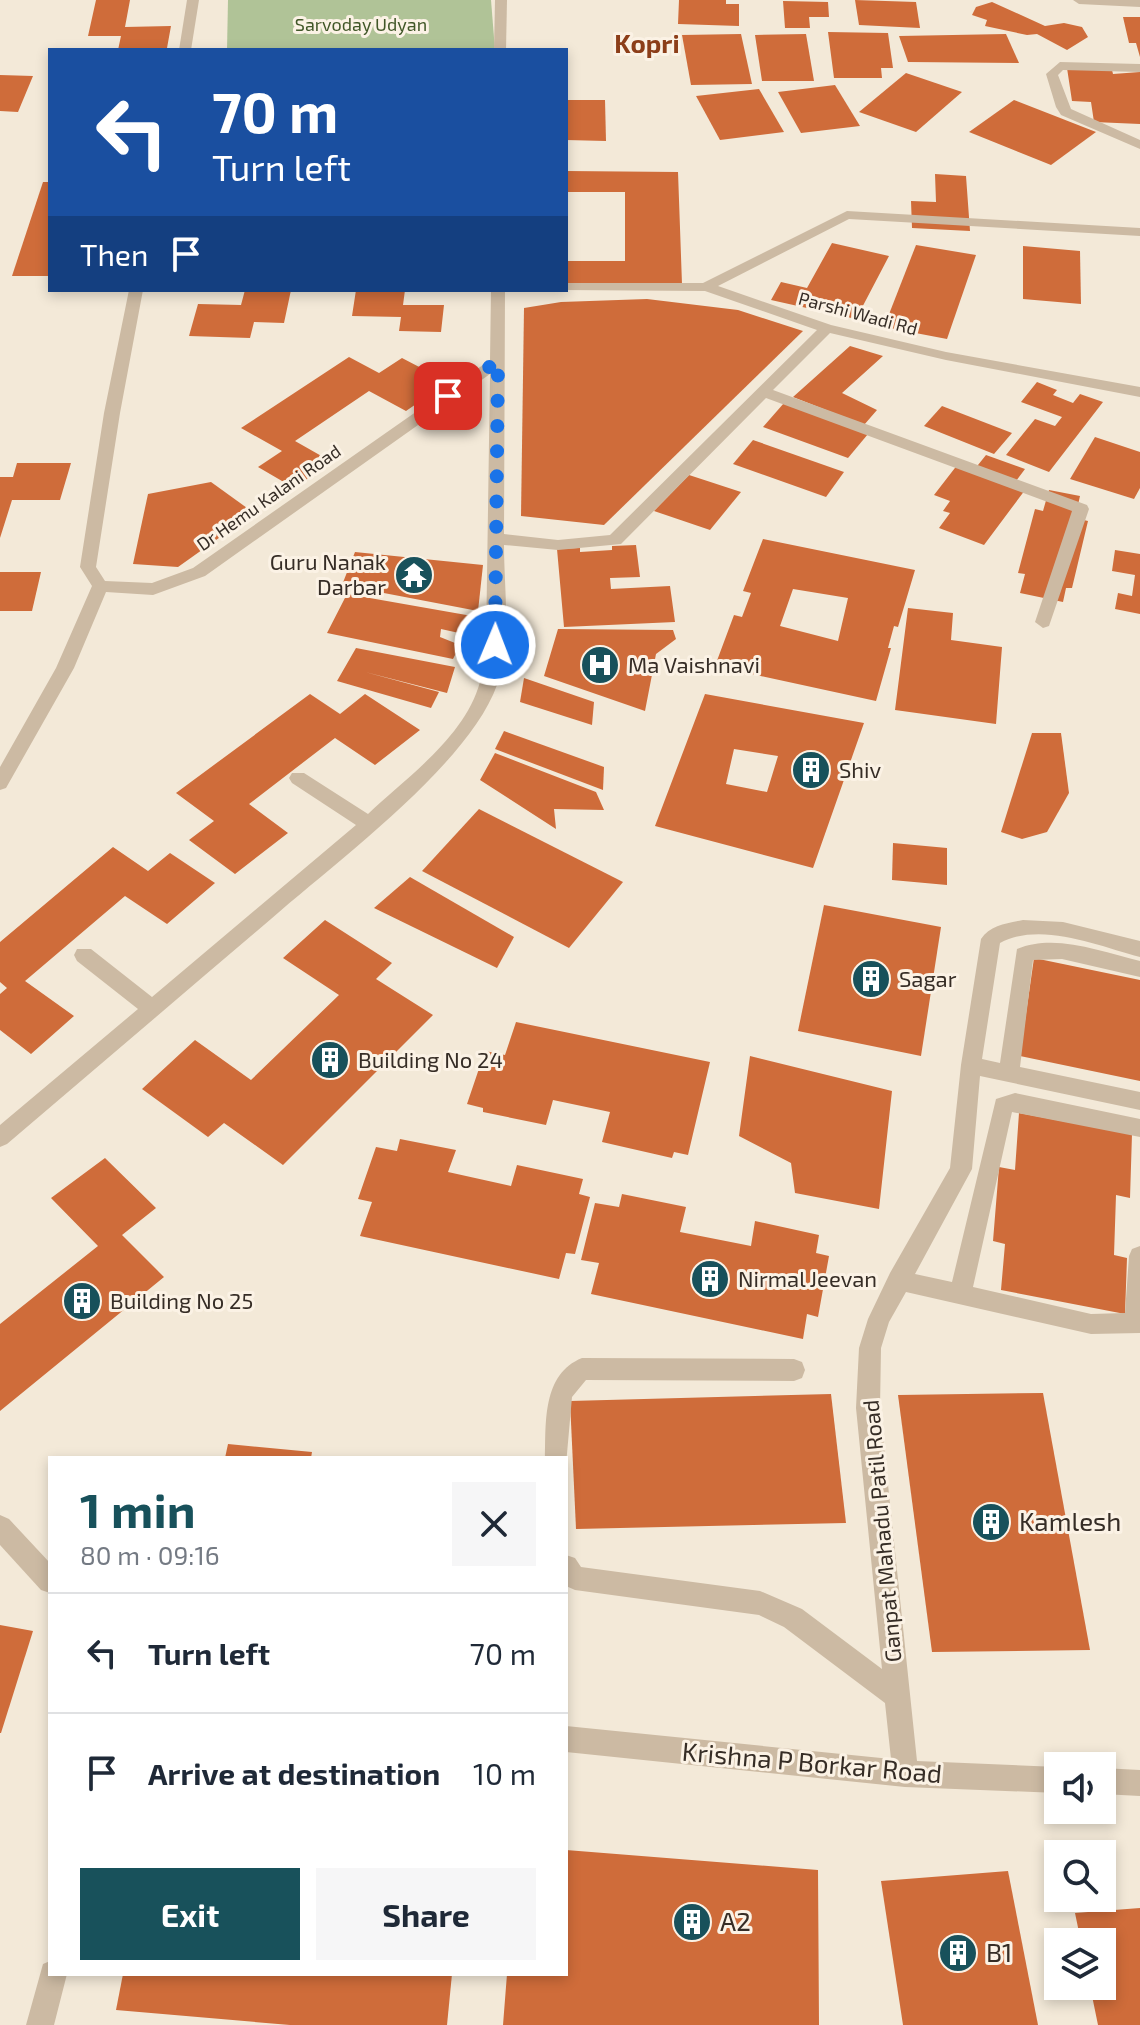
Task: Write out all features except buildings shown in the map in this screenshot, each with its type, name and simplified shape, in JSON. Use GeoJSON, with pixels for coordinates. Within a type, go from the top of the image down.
{"type":"FeatureCollection","features":[{"type":"Feature","properties":{"kind":"street"},"geometry":{"type":"LineString","coordinates":[[185,48],[193,0]]}},
{"type":"Feature","properties":{"kind":"street"},"geometry":{"type":"LineString","coordinates":[[500,48],[501,0]]}},
{"type":"Feature","properties":{"kind":"street"},"geometry":{"type":"LineString","coordinates":[[1079,0],[1140,3]]}},
{"type":"Feature","properties":{"kind":"street"},"geometry":{"type":"LineString","coordinates":[[1140,68],[1071,65],[1060,66],[1052,74],[1066,112],[1140,145]]}},
{"type":"Feature","properties":{"kind":"street"},"geometry":{"type":"LineString","coordinates":[[706,287],[847,215],[1140,232]]}},
{"type":"Feature","properties":{"kind":"street","name":"Parshi Wadi Rd"},"geometry":{"type":"LineString","coordinates":[[568,287],[706,287],[827,328],[946,356],[1140,392]]}},
{"type":"Feature","properties":{"kind":"street"},"geometry":{"type":"LineString","coordinates":[[0,783],[65,668],[100,586],[88,567],[112,413],[136,292]]}},
{"type":"Feature","properties":{"kind":"street"},"geometry":{"type":"LineString","coordinates":[[0,1138],[369,824],[438,759],[471,721],[489,683],[495,645],[498,292]]}},
{"type":"Feature","properties":{"kind":"street"},"geometry":{"type":"LineString","coordinates":[[496,539],[558,545],[615,540],[827,328]]}},
{"type":"Feature","properties":{"kind":"street","name":"Dr Hemu Kalani Road"},"geometry":{"type":"LineString","coordinates":[[100,586],[153,589],[199,572],[498,361]]}},
{"type":"Feature","properties":{"kind":"street"},"geometry":{"type":"LineString","coordinates":[[764,392],[1081,509],[1043,622]]}},
{"type":"Feature","properties":{"kind":"street"},"geometry":{"type":"LineString","coordinates":[[298,778],[369,824]]}},
{"type":"Feature","properties":{"kind":"street","name":"Ganpat Mahadu Patil Road"},"geometry":{"type":"LineString","coordinates":[[905,1774],[868,1408],[870,1348],[898,1280],[961,1169],[971,1065],[991,939],[1003,930],[1020,926],[1041,927],[1140,949]]}},
{"type":"Feature","properties":{"kind":"street"},"geometry":{"type":"LineString","coordinates":[[1009,1073],[1024,955],[1029,951],[1049,950],[1140,969]]}},
{"type":"Feature","properties":{"kind":"street"},"geometry":{"type":"LineString","coordinates":[[84,955],[152,1008]]}},
{"type":"Feature","properties":{"kind":"street"},"geometry":{"type":"LineString","coordinates":[[971,1065],[1140,1101]]}},
{"type":"Feature","properties":{"kind":"street"},"geometry":{"type":"LineString","coordinates":[[960,1294],[1003,1105],[1015,1102],[1140,1128]]}},
{"type":"Feature","properties":{"kind":"street"},"geometry":{"type":"LineString","coordinates":[[898,1280],[1091,1324],[1138,1323],[1140,1256]]}},
{"type":"Feature","properties":{"kind":"street"},"geometry":{"type":"LineString","coordinates":[[557,1456],[560,1392],[570,1376],[582,1369],[794,1370]]}},
{"type":"Feature","properties":{"kind":"street"},"geometry":{"type":"LineString","coordinates":[[0,1527],[48,1579]]}},
{"type":"Feature","properties":{"kind":"street"},"geometry":{"type":"LineString","coordinates":[[568,1569],[575,1578],[760,1603],[793,1618],[897,1696]]}},
{"type":"Feature","properties":{"kind":"street","name":"Krishna P Borkar Road"},"geometry":{"type":"LineString","coordinates":[[568,1739],[905,1774],[1044,1779]]}},
{"type":"Feature","properties":{"kind":"street"},"geometry":{"type":"LineString","coordinates":[[1116,1782],[1140,1783]]}},
{"type":"Feature","properties":{"kind":"street"},"geometry":{"type":"LineString","coordinates":[[40,2025],[52,1976]]}},
{"type":"Feature","properties":{"kind":"green space","name":"Sarvoday Udyan"},"geometry":{"type":"Polygon","coordinates":[[[228,0],[491,0],[495,48],[227,48],[228,0]]]}},
{"type":"Feature","properties":{"kind":"place","name":"Guru Nanak Darbar"},"geometry":{"type":"Point","coordinates":[414,575]}},
{"type":"Feature","properties":{"kind":"place","name":"Ma Vaishnavi"},"geometry":{"type":"Point","coordinates":[600,665]}},
{"type":"Feature","properties":{"kind":"place","name":"Shiv"},"geometry":{"type":"Point","coordinates":[811,770]}},
{"type":"Feature","properties":{"kind":"place","name":"Sagar"},"geometry":{"type":"Point","coordinates":[871,979]}},
{"type":"Feature","properties":{"kind":"place","name":"Building No 24"},"geometry":{"type":"Point","coordinates":[330,1060]}},
{"type":"Feature","properties":{"kind":"place","name":"Nirmal Jeevan"},"geometry":{"type":"Point","coordinates":[710,1279]}},
{"type":"Feature","properties":{"kind":"place","name":"Building No 25"},"geometry":{"type":"Point","coordinates":[82,1301]}},
{"type":"Feature","properties":{"kind":"place","name":"Kamlesh"},"geometry":{"type":"Point","coordinates":[991,1522]}},
{"type":"Feature","properties":{"kind":"place","name":"A2"},"geometry":{"type":"Point","coordinates":[692,1922]}},
{"type":"Feature","properties":{"kind":"place","name":"B1"},"geometry":{"type":"Point","coordinates":[958,1953]}},
{"type":"Feature","properties":{"kind":"district","name":"Kopri"},"geometry":{"type":"Point","coordinates":[647,44]}},
{"type":"Feature","properties":{"kind":"route"},"geometry":{"type":"LineString","coordinates":[[448,396],[498,361],[495,645]]}}]}
